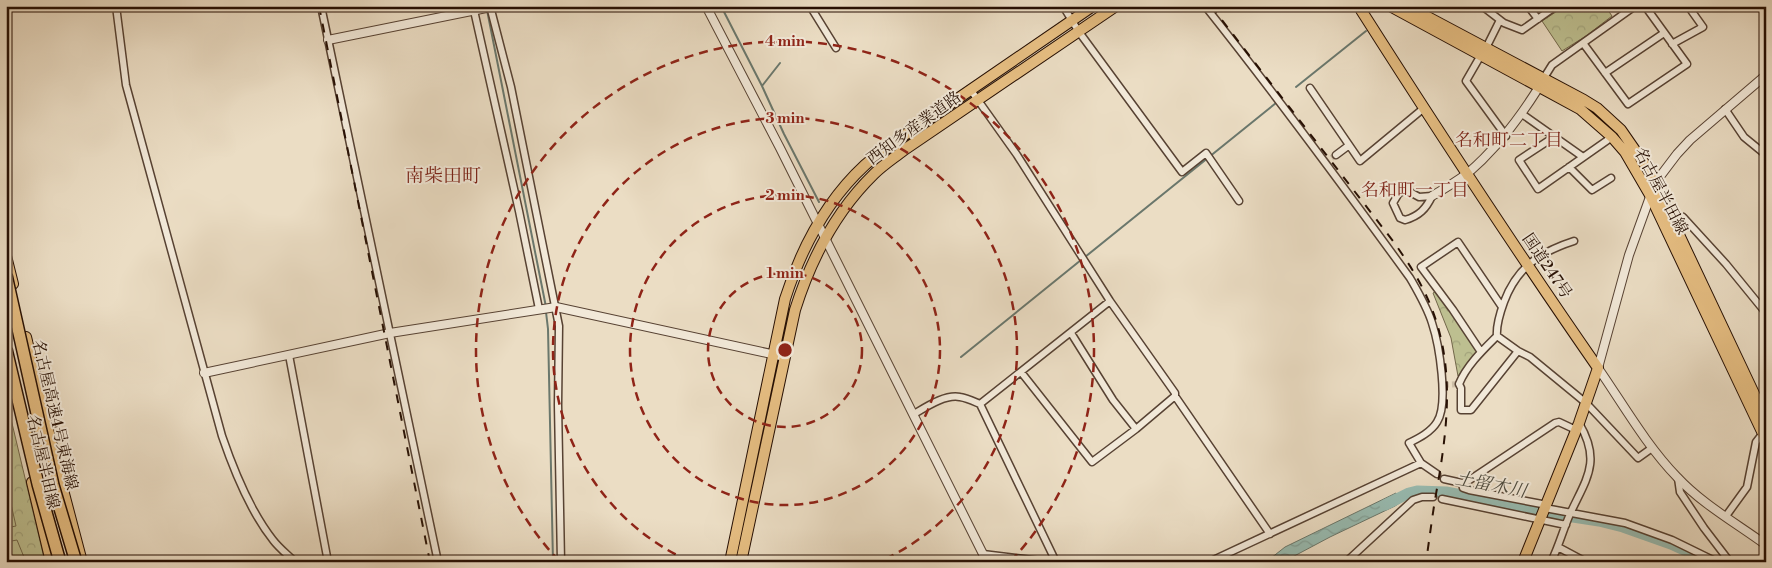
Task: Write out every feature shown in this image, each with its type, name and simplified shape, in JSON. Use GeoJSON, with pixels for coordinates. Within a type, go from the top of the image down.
{"type":"FeatureCollection","features":[{"type":"Feature","properties":{"kind":"highway","name":"名古屋高速4号東海線"},"geometry":{"type":"LineString","coordinates":[[6,275],[54,485],[74,562]]}},
{"type":"Feature","properties":{"kind":"highway"},"geometry":{"type":"LineString","coordinates":[[6,306],[52,504],[74,562]]}},
{"type":"Feature","properties":{"kind":"highway","name":"名古屋高速4号東海線"},"geometry":{"type":"LineString","coordinates":[[6,349],[38,484],[60,562]]}},
{"type":"Feature","properties":{"kind":"highway"},"geometry":{"type":"LineString","coordinates":[[38,484],[64,562]]}},
{"type":"Feature","properties":{"kind":"main road","name":"西知多産業道路"},"geometry":{"type":"LineString","coordinates":[[730,562],[784,299],[793,273],[818,224],[837,196],[864,166],[896,141],[1093,6]]}},
{"type":"Feature","properties":{"kind":"main road","name":"西知多産業道路"},"geometry":{"type":"LineString","coordinates":[[741,562],[784,357],[803,284],[814,256],[849,201],[874,173],[904,150],[1116,6]]}},
{"type":"Feature","properties":{"kind":"main road","name":"国道247号"},"geometry":{"type":"LineString","coordinates":[[1362,6],[1361,10],[1424,108],[1527,265],[1598,368]]}},
{"type":"Feature","properties":{"kind":"main road","name":"名古屋半田線"},"geometry":{"type":"LineString","coordinates":[[1390,6],[1597,108],[1621,130],[1634,147],[1655,183],[1765,412]]}},
{"type":"Feature","properties":{"kind":"main road","name":"名古屋半田線"},"geometry":{"type":"LineString","coordinates":[[1407,6],[1483,52]]}},
{"type":"Feature","properties":{"kind":"main road","name":"名古屋半田線"},"geometry":{"type":"LineString","coordinates":[[1541,82],[1580,109],[1612,137],[1625,152],[1650,195],[1764,437]]}},
{"type":"Feature","properties":{"kind":"main road","name":"名古屋半田線"},"geometry":{"type":"LineString","coordinates":[[6,256],[65,500],[82,562]]}},
{"type":"Feature","properties":{"kind":"main road"},"geometry":{"type":"LineString","coordinates":[[1523,562],[1578,426],[1598,368]]}},
{"type":"Feature","properties":{"kind":"main road","name":"名古屋半田線"},"geometry":{"type":"LineString","coordinates":[[6,369],[51,562]]}},
{"type":"Feature","properties":{"kind":"street"},"geometry":{"type":"LineString","coordinates":[[116,6],[126,85],[204,373],[230,460],[256,516],[274,542],[295,562]]}},
{"type":"Feature","properties":{"kind":"street"},"geometry":{"type":"LineString","coordinates":[[321,6],[438,562]]}},
{"type":"Feature","properties":{"kind":"street"},"geometry":{"type":"LineString","coordinates":[[706,6],[825,237],[985,558],[1050,562]]}},
{"type":"Feature","properties":{"kind":"street"},"geometry":{"type":"LineString","coordinates":[[810,6],[836,48]]}},
{"type":"Feature","properties":{"kind":"street"},"geometry":{"type":"LineString","coordinates":[[1064,6],[1079,32],[1182,172],[1206,153],[1239,201]]}},
{"type":"Feature","properties":{"kind":"street"},"geometry":{"type":"LineString","coordinates":[[1205,6],[1282,104],[1410,278],[1422,301],[1432,323],[1443,386],[1442,410],[1437,422],[1428,432],[1409,443],[1421,463],[1437,474]]}},
{"type":"Feature","properties":{"kind":"street"},"geometry":{"type":"LineString","coordinates":[[1482,6],[1500,20],[1522,30],[1556,6]]}},
{"type":"Feature","properties":{"kind":"street"},"geometry":{"type":"LineString","coordinates":[[1528,6],[1538,19]]}},
{"type":"Feature","properties":{"kind":"street"},"geometry":{"type":"LineString","coordinates":[[1432,196],[1427,208],[1405,220],[1400,218],[1393,203],[1399,193],[1404,192],[1410,192],[1420,197],[1432,196],[1467,173],[1506,136],[1552,66],[1635,6]]}},
{"type":"Feature","properties":{"kind":"street"},"geometry":{"type":"LineString","coordinates":[[1583,43],[1628,104],[1687,64],[1645,6]]}},
{"type":"Feature","properties":{"kind":"street"},"geometry":{"type":"LineString","coordinates":[[1672,44],[1704,27],[1688,6]]}},
{"type":"Feature","properties":{"kind":"street"},"geometry":{"type":"LineString","coordinates":[[328,40],[473,9],[492,7],[511,87],[559,326],[558,405],[561,562]]}},
{"type":"Feature","properties":{"kind":"street"},"geometry":{"type":"LineString","coordinates":[[473,9],[525,236],[539,310]]}},
{"type":"Feature","properties":{"kind":"street"},"geometry":{"type":"LineString","coordinates":[[1500,20],[1466,81],[1506,136]]}},
{"type":"Feature","properties":{"kind":"street"},"geometry":{"type":"LineString","coordinates":[[1605,73],[1664,33]]}},
{"type":"Feature","properties":{"kind":"street"},"geometry":{"type":"LineString","coordinates":[[1766,75],[1725,109],[1677,154],[1655,183],[1629,255],[1598,368],[1652,448],[1678,478],[1701,499],[1766,545]]}},
{"type":"Feature","properties":{"kind":"street"},"geometry":{"type":"LineString","coordinates":[[1310,88],[1360,161],[1424,108]]}},
{"type":"Feature","properties":{"kind":"street"},"geometry":{"type":"LineString","coordinates":[[970,90],[1017,156],[1110,301],[1175,393],[1175,396],[1270,534]]}},
{"type":"Feature","properties":{"kind":"street"},"geometry":{"type":"LineString","coordinates":[[1725,109],[1744,137],[1766,155]]}},
{"type":"Feature","properties":{"kind":"street"},"geometry":{"type":"LineString","coordinates":[[1522,114],[1583,157]]}},
{"type":"Feature","properties":{"kind":"street"},"geometry":{"type":"LineString","coordinates":[[1554,137],[1519,160],[1538,189],[1612,137]]}},
{"type":"Feature","properties":{"kind":"street"},"geometry":{"type":"LineString","coordinates":[[1336,155],[1348,146]]}},
{"type":"Feature","properties":{"kind":"street"},"geometry":{"type":"LineString","coordinates":[[1569,167],[1592,190],[1611,178]]}},
{"type":"Feature","properties":{"kind":"street"},"geometry":{"type":"LineString","coordinates":[[1674,223],[1683,217],[1726,264],[1766,313]]}},
{"type":"Feature","properties":{"kind":"street"},"geometry":{"type":"LineString","coordinates":[[1518,351],[1470,410],[1461,410],[1461,388],[1459,384],[1481,352],[1497,336],[1502,307],[1509,287],[1518,273],[1540,256],[1574,241]]}},
{"type":"Feature","properties":{"kind":"street"},"geometry":{"type":"LineString","coordinates":[[1481,352],[1422,267],[1458,242],[1502,307]]}},
{"type":"Feature","properties":{"kind":"street"},"geometry":{"type":"LineString","coordinates":[[980,404],[1110,301]]}},
{"type":"Feature","properties":{"kind":"street"},"geometry":{"type":"LineString","coordinates":[[204,373],[390,333],[556,307],[784,357]]}},
{"type":"Feature","properties":{"kind":"street"},"geometry":{"type":"LineString","coordinates":[[1071,332],[1113,400],[1136,429]]}},
{"type":"Feature","properties":{"kind":"street"},"geometry":{"type":"LineString","coordinates":[[1497,336],[1530,357],[1586,404],[1638,458],[1652,448]]}},
{"type":"Feature","properties":{"kind":"street"},"geometry":{"type":"LineString","coordinates":[[6,356],[29,350]]}},
{"type":"Feature","properties":{"kind":"street"},"geometry":{"type":"LineString","coordinates":[[289,355],[328,562]]}},
{"type":"Feature","properties":{"kind":"street"},"geometry":{"type":"LineString","coordinates":[[1021,372],[1092,462],[1136,429],[1175,396]]}},
{"type":"Feature","properties":{"kind":"street"},"geometry":{"type":"LineString","coordinates":[[914,414],[934,402],[952,397],[959,396],[980,404],[1056,562]]}},
{"type":"Feature","properties":{"kind":"street"},"geometry":{"type":"LineString","coordinates":[[1726,516],[1747,487],[1756,442],[1764,437],[1765,412]]}},
{"type":"Feature","properties":{"kind":"street"},"geometry":{"type":"LineString","coordinates":[[1444,479],[1462,483],[1468,481],[1554,423],[1559,422],[1578,426],[1583,431],[1592,462],[1588,478],[1570,513],[1551,562]]}},
{"type":"Feature","properties":{"kind":"street"},"geometry":{"type":"LineString","coordinates":[[1209,562],[1421,463]]}},
{"type":"Feature","properties":{"kind":"street"},"geometry":{"type":"LineString","coordinates":[[1678,478],[1680,492],[1730,562]]}},
{"type":"Feature","properties":{"kind":"street"},"geometry":{"type":"LineString","coordinates":[[1462,483],[1464,488],[1469,490],[1543,512],[1566,524]]}},
{"type":"Feature","properties":{"kind":"street"},"geometry":{"type":"LineString","coordinates":[[1346,562],[1413,500],[1422,497],[1433,498]]}},
{"type":"Feature","properties":{"kind":"street"},"geometry":{"type":"LineString","coordinates":[[1442,498],[1543,512],[1570,513],[1626,523],[1672,540],[1717,562]]}},
{"type":"Feature","properties":{"kind":"street"},"geometry":{"type":"LineString","coordinates":[[1558,547],[1586,562]]}},
{"type":"Feature","properties":{"kind":"green space"},"geometry":{"type":"Polygon","coordinates":[[[1565,6],[1605,6],[1612,16],[1562,51],[1542,21],[1565,6]]]}},
{"type":"Feature","properties":{"kind":"green space"},"geometry":{"type":"Polygon","coordinates":[[[1436,291],[1477,351],[1458,376],[1451,338],[1433,293],[1436,291]]]}},
{"type":"Feature","properties":{"kind":"green space"},"geometry":{"type":"Polygon","coordinates":[[[6,398],[45,562],[6,562],[6,398]]]}},
{"type":"Feature","properties":{"kind":"green space"},"geometry":{"type":"Polygon","coordinates":[[[6,482],[16,526],[6,528],[6,482]]]}},
{"type":"Feature","properties":{"kind":"green space"},"geometry":{"type":"Polygon","coordinates":[[[17,540],[26,562],[6,562],[6,542],[17,540]]]}},
{"type":"Feature","properties":{"kind":"water"},"geometry":{"type":"Polygon","coordinates":[[[1396,493],[1401,502],[1395,506],[1283,562],[1266,562],[1285,547],[1396,493]]]}},
{"type":"Feature","properties":{"kind":"waterway"},"geometry":{"type":"LineString","coordinates":[[721,6],[762,86]]}},
{"type":"Feature","properties":{"kind":"waterway"},"geometry":{"type":"LineString","coordinates":[[487,10],[546,307]]}},
{"type":"Feature","properties":{"kind":"waterway"},"geometry":{"type":"LineString","coordinates":[[1296,87],[1366,31]]}},
{"type":"Feature","properties":{"kind":"waterway"},"geometry":{"type":"LineString","coordinates":[[780,63],[762,86],[819,202]]}},
{"type":"Feature","properties":{"kind":"waterway"},"geometry":{"type":"LineString","coordinates":[[1085,257],[1276,103]]}},
{"type":"Feature","properties":{"kind":"waterway"},"geometry":{"type":"LineString","coordinates":[[961,357],[1081,260]]}},
{"type":"Feature","properties":{"kind":"waterway"},"geometry":{"type":"LineString","coordinates":[[546,312],[548,329],[553,562]]}},
{"type":"Feature","properties":{"kind":"waterway","name":"土留木川"},"geometry":{"type":"LineString","coordinates":[[1385,505],[1417,491],[1446,492],[1623,527],[1671,544],[1710,562]]}},
{"type":"Feature","properties":{"kind":"tunnel"},"geometry":{"type":"LineString","coordinates":[[1324,163],[1336,155]]}},
{"type":"Feature","properties":{"kind":"tunnel"},"geometry":{"type":"LineString","coordinates":[[1443,385],[1459,384]]}},
{"type":"Feature","properties":{"kind":"railway"},"geometry":{"type":"LineString","coordinates":[[319,6],[430,562]]}},
{"type":"Feature","properties":{"kind":"railway"},"geometry":{"type":"LineString","coordinates":[[1211,6],[1393,241],[1418,279],[1435,316],[1445,363],[1447,411],[1442,459],[1426,562]]}},
{"type":"Feature","properties":{"kind":"district","name":"名和町二丁目"},"geometry":{"type":"Point","coordinates":[1509,140]}},
{"type":"Feature","properties":{"kind":"district","name":"南柴田町"},"geometry":{"type":"Point","coordinates":[443,176]}},
{"type":"Feature","properties":{"kind":"district","name":"名和町一丁目"},"geometry":{"type":"Point","coordinates":[1415,190]}}]}
